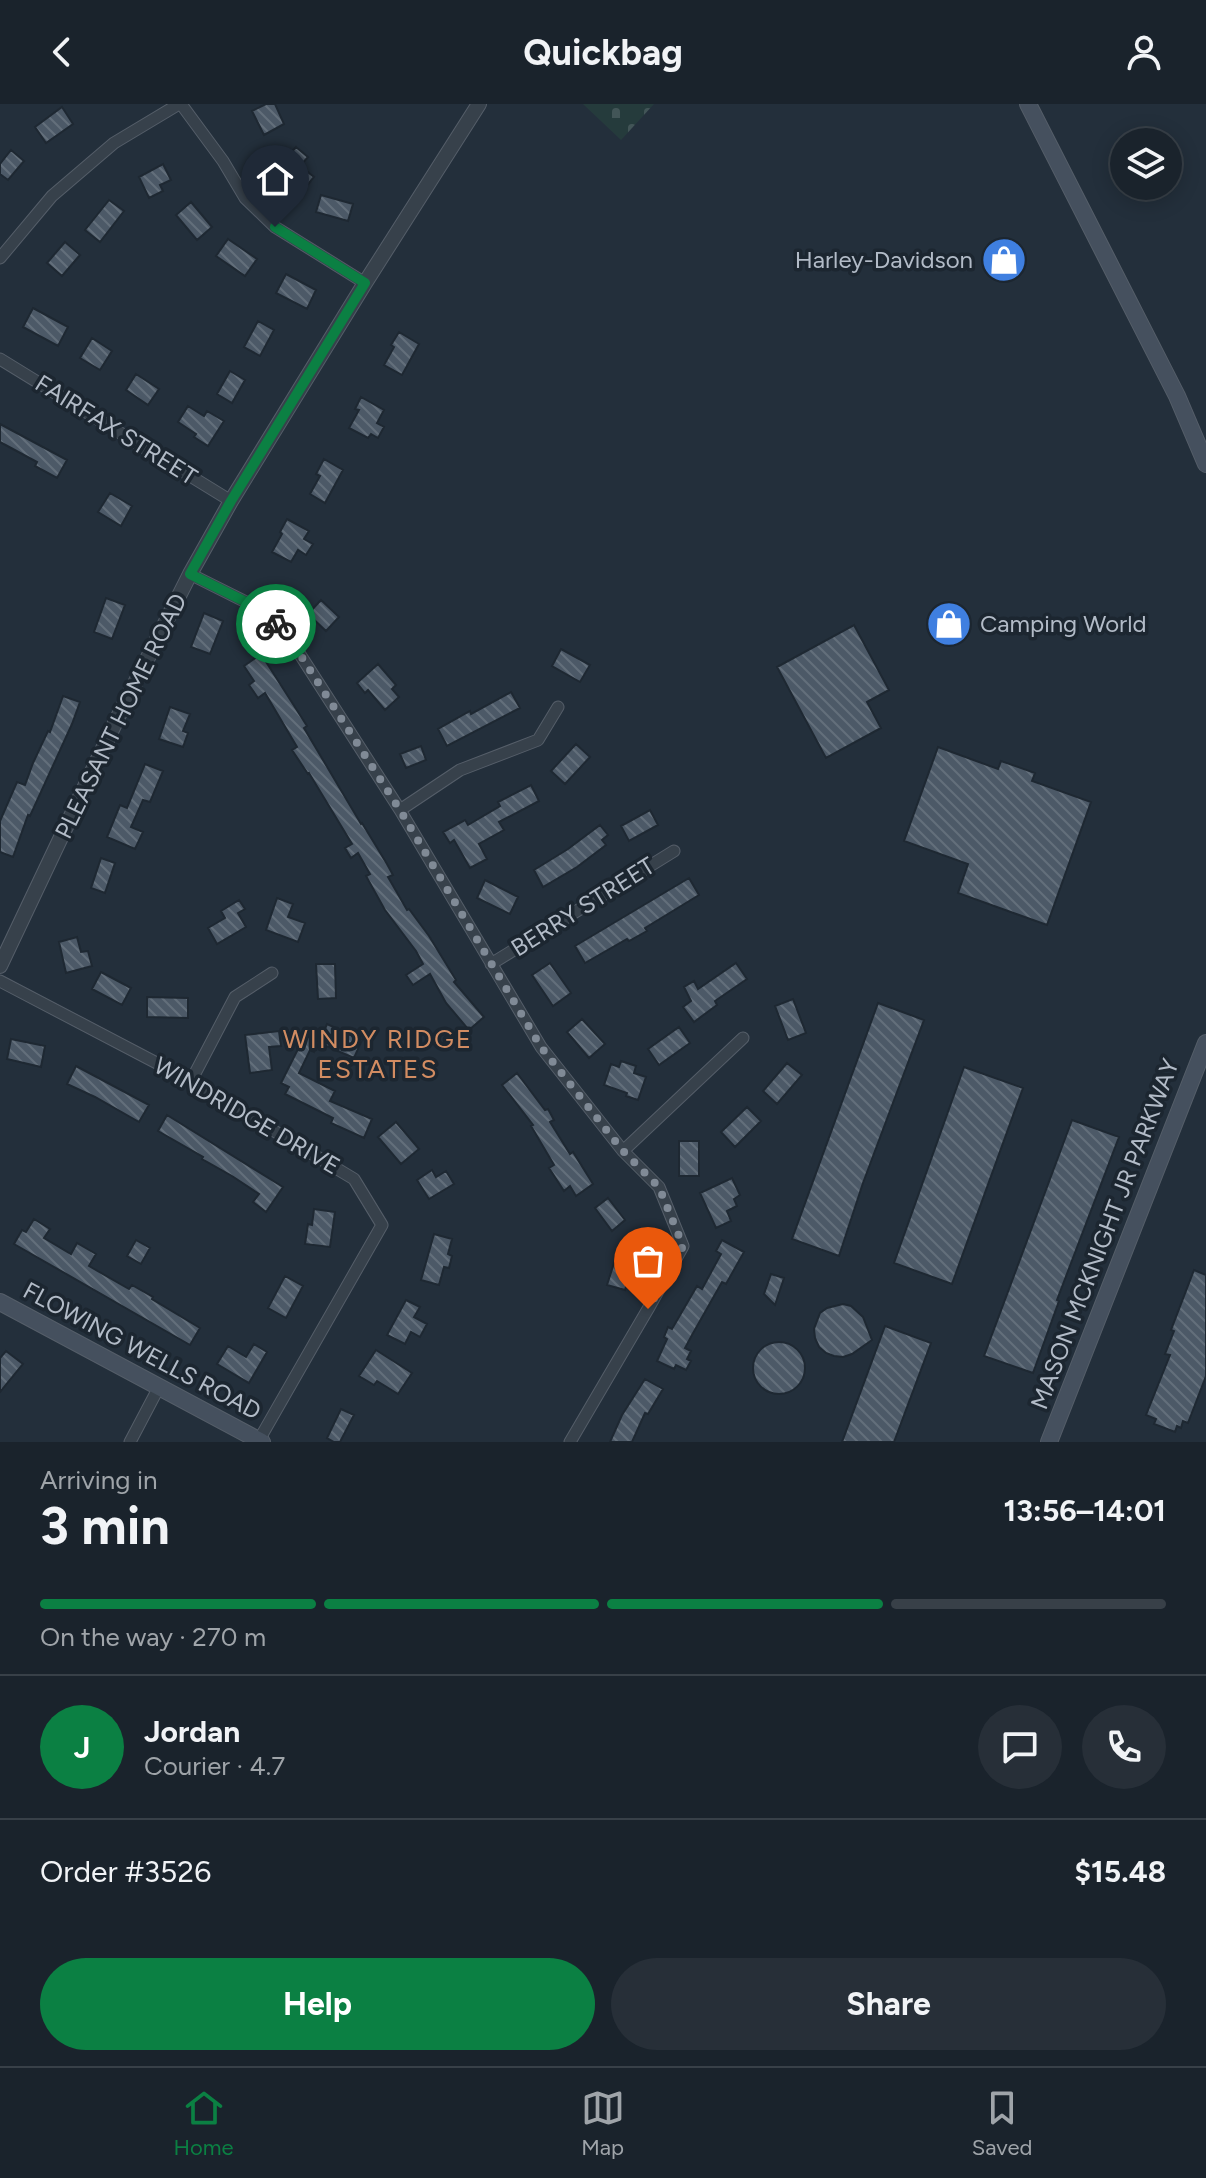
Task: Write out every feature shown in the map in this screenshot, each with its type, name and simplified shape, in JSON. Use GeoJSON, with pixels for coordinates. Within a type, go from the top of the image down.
{"type":"FeatureCollection","features":[{"type":"Feature","properties":{"kind":"main road"},"geometry":{"type":"LineString","coordinates":[[1028,104],[1177,396],[1206,464]]}},
{"type":"Feature","properties":{"kind":"main road","name":"MASON MCKNIGHT JR PARKWAY"},"geometry":{"type":"LineString","coordinates":[[1049,1442],[1206,1043]]}},
{"type":"Feature","properties":{"kind":"main road","name":"FLOWING WELLS ROAD"},"geometry":{"type":"LineString","coordinates":[[0,1302],[260,1441]]}},
{"type":"Feature","properties":{"kind":"street"},"geometry":{"type":"LineString","coordinates":[[0,258],[52,196],[114,143],[180,104],[223,161],[245,198],[265,218],[365,283]]}},
{"type":"Feature","properties":{"kind":"street","name":"PLEASANT HOME ROAD"},"geometry":{"type":"LineString","coordinates":[[0,966],[124,704],[190,574],[231,501],[365,283],[479,104]]}},
{"type":"Feature","properties":{"kind":"street","name":"FAIRFAX STREET"},"geometry":{"type":"LineString","coordinates":[[0,359],[231,501]]}},
{"type":"Feature","properties":{"kind":"street"},"geometry":{"type":"LineString","coordinates":[[190,574],[260,609],[292,642],[400,810],[541,1047],[623,1151],[659,1187],[683,1246],[570,1442]]}},
{"type":"Feature","properties":{"kind":"street"},"geometry":{"type":"LineString","coordinates":[[400,810],[460,770],[538,740],[558,707]]}},
{"type":"Feature","properties":{"kind":"street","name":"BERRY STREET"},"geometry":{"type":"LineString","coordinates":[[491,964],[674,851]]}},
{"type":"Feature","properties":{"kind":"street"},"geometry":{"type":"LineString","coordinates":[[191,1081],[235,997],[272,973]]}},
{"type":"Feature","properties":{"kind":"street","name":"WINDRIDGE DRIVE"},"geometry":{"type":"LineString","coordinates":[[0,981],[191,1081],[354,1179],[382,1225],[260,1441]]}},
{"type":"Feature","properties":{"kind":"street"},"geometry":{"type":"LineString","coordinates":[[623,1151],[743,1038]]}},
{"type":"Feature","properties":{"kind":"street"},"geometry":{"type":"LineString","coordinates":[[130,1442],[159,1387]]}},
{"type":"Feature","properties":{"kind":"green space"},"geometry":{"type":"Polygon","coordinates":[[[583,104],[654,104],[621,140],[583,104]]]}},
{"type":"Feature","properties":{"kind":"building"},"geometry":{"type":"Polygon","coordinates":[[[266,104],[275,104],[284,124],[264,135],[252,111],[266,104]]]}},
{"type":"Feature","properties":{"kind":"building"},"geometry":{"type":"Polygon","coordinates":[[[62,107],[73,124],[46,143],[35,127],[62,107]]]}},
{"type":"Feature","properties":{"kind":"building"},"geometry":{"type":"Polygon","coordinates":[[[296,147],[308,157],[300,166],[314,177],[305,188],[279,166],[296,147]]]}},
{"type":"Feature","properties":{"kind":"building"},"geometry":{"type":"Polygon","coordinates":[[[11,150],[24,161],[8,180],[0,174],[0,164],[11,150]]]}},
{"type":"Feature","properties":{"kind":"building"},"geometry":{"type":"Polygon","coordinates":[[[163,164],[171,180],[160,185],[163,191],[149,198],[139,177],[163,164]]]}},
{"type":"Feature","properties":{"kind":"building"},"geometry":{"type":"Polygon","coordinates":[[[321,195],[353,204],[348,221],[316,212],[321,195]]]}},
{"type":"Feature","properties":{"kind":"building"},"geometry":{"type":"Polygon","coordinates":[[[109,200],[124,211],[100,242],[85,230],[109,200]]]}},
{"type":"Feature","properties":{"kind":"building"},"geometry":{"type":"Polygon","coordinates":[[[191,202],[212,227],[197,240],[176,215],[191,202]]]}},
{"type":"Feature","properties":{"kind":"building"},"geometry":{"type":"Polygon","coordinates":[[[228,239],[257,259],[245,276],[216,256],[228,239]]]}},
{"type":"Feature","properties":{"kind":"building"},"geometry":{"type":"Polygon","coordinates":[[[65,242],[80,255],[62,276],[47,263],[65,242]]]}},
{"type":"Feature","properties":{"kind":"building"},"geometry":{"type":"Polygon","coordinates":[[[286,274],[316,290],[307,309],[276,293],[286,274]]]}},
{"type":"Feature","properties":{"kind":"building"},"geometry":{"type":"Polygon","coordinates":[[[33,308],[68,327],[58,346],[23,327],[33,308]]]}},
{"type":"Feature","properties":{"kind":"building"},"geometry":{"type":"Polygon","coordinates":[[[258,321],[274,330],[260,356],[244,347],[258,321]]]}},
{"type":"Feature","properties":{"kind":"building"},"geometry":{"type":"Polygon","coordinates":[[[399,332],[419,344],[402,375],[384,365],[399,332]]]}},
{"type":"Feature","properties":{"kind":"building"},"geometry":{"type":"Polygon","coordinates":[[[92,338],[112,351],[100,370],[80,358],[92,338]]]}},
{"type":"Feature","properties":{"kind":"building"},"geometry":{"type":"Polygon","coordinates":[[[230,371],[245,380],[232,403],[217,394],[230,371]]]}},
{"type":"Feature","properties":{"kind":"building"},"geometry":{"type":"Polygon","coordinates":[[[136,374],[159,389],[148,405],[126,390],[136,374]]]}},
{"type":"Feature","properties":{"kind":"building"},"geometry":{"type":"Polygon","coordinates":[[[361,397],[384,410],[377,423],[384,427],[378,438],[371,434],[368,438],[349,428],[359,410],[355,409],[361,397]]]}},
{"type":"Feature","properties":{"kind":"building"},"geometry":{"type":"Polygon","coordinates":[[[188,406],[204,416],[207,411],[224,421],[208,446],[178,422],[188,406]]]}},
{"type":"Feature","properties":{"kind":"building"},"geometry":{"type":"Polygon","coordinates":[[[0,424],[67,460],[57,478],[35,466],[37,462],[0,442],[0,424]]]}},
{"type":"Feature","properties":{"kind":"building"},"geometry":{"type":"Polygon","coordinates":[[[324,459],[343,470],[325,503],[310,494],[320,476],[316,474],[324,459]]]}},
{"type":"Feature","properties":{"kind":"building"},"geometry":{"type":"Polygon","coordinates":[[[110,493],[132,506],[121,526],[98,512],[110,493]]]}},
{"type":"Feature","properties":{"kind":"building"},"geometry":{"type":"Polygon","coordinates":[[[287,519],[309,531],[304,539],[313,544],[306,555],[298,550],[291,562],[272,552],[287,519]]]}},
{"type":"Feature","properties":{"kind":"building"},"geometry":{"type":"Polygon","coordinates":[[[106,598],[125,605],[112,639],[94,632],[106,598]]]}},
{"type":"Feature","properties":{"kind":"building"},"geometry":{"type":"Polygon","coordinates":[[[321,600],[339,617],[326,631],[308,614],[321,600]]]}},
{"type":"Feature","properties":{"kind":"building"},"geometry":{"type":"Polygon","coordinates":[[[204,613],[223,621],[210,654],[191,647],[204,613]]]}},
{"type":"Feature","properties":{"kind":"building"},"geometry":{"type":"Polygon","coordinates":[[[854,625],[889,690],[867,702],[881,728],[826,758],[777,667],[854,625]]]}},
{"type":"Feature","properties":{"kind":"building"},"geometry":{"type":"Polygon","coordinates":[[[561,649],[590,665],[580,682],[552,666],[561,649]]]}},
{"type":"Feature","properties":{"kind":"building"},"geometry":{"type":"Polygon","coordinates":[[[261,654],[307,726],[304,728],[387,864],[393,875],[388,877],[407,910],[429,936],[456,980],[454,982],[484,1017],[469,1030],[446,1003],[430,974],[413,985],[406,975],[423,964],[416,951],[385,910],[366,876],[370,874],[358,853],[351,858],[345,848],[352,844],[292,750],[297,747],[265,693],[258,698],[249,685],[254,681],[244,666],[261,654]]]}},
{"type":"Feature","properties":{"kind":"building"},"geometry":{"type":"Polygon","coordinates":[[[378,664],[396,685],[392,689],[399,697],[385,710],[368,690],[365,693],[357,683],[378,664]]]}},
{"type":"Feature","properties":{"kind":"building"},"geometry":{"type":"Polygon","coordinates":[[[511,692],[520,708],[447,746],[438,729],[511,692]]]}},
{"type":"Feature","properties":{"kind":"building"},"geometry":{"type":"Polygon","coordinates":[[[63,696],[80,702],[28,815],[13,857],[0,852],[0,821],[17,782],[25,785],[63,696]]]}},
{"type":"Feature","properties":{"kind":"building"},"geometry":{"type":"Polygon","coordinates":[[[170,707],[190,714],[183,731],[188,733],[183,747],[159,739],[170,707]]]}},
{"type":"Feature","properties":{"kind":"building"},"geometry":{"type":"Polygon","coordinates":[[[576,744],[590,757],[565,784],[551,771],[576,744]]]}},
{"type":"Feature","properties":{"kind":"building"},"geometry":{"type":"Polygon","coordinates":[[[421,746],[426,760],[406,768],[400,754],[421,746]]]}},
{"type":"Feature","properties":{"kind":"building"},"geometry":{"type":"Polygon","coordinates":[[[938,747],[998,769],[1001,761],[1035,773],[1032,781],[1091,802],[1047,925],[958,893],[968,864],[904,841],[938,747]]]}},
{"type":"Feature","properties":{"kind":"building"},"geometry":{"type":"Polygon","coordinates":[[[145,764],[163,771],[150,802],[143,800],[131,827],[143,832],[135,849],[107,837],[120,805],[127,808],[145,764]]]}},
{"type":"Feature","properties":{"kind":"building"},"geometry":{"type":"Polygon","coordinates":[[[531,785],[539,801],[499,822],[504,830],[479,844],[487,859],[470,868],[454,840],[450,843],[443,832],[465,820],[468,825],[500,806],[498,802],[531,785]]]}},
{"type":"Feature","properties":{"kind":"building"},"geometry":{"type":"Polygon","coordinates":[[[650,810],[658,825],[629,841],[621,826],[650,810]]]}},
{"type":"Feature","properties":{"kind":"building"},"geometry":{"type":"Polygon","coordinates":[[[600,825],[608,835],[602,840],[606,845],[543,887],[534,870],[600,825]]]}},
{"type":"Feature","properties":{"kind":"building"},"geometry":{"type":"Polygon","coordinates":[[[101,858],[115,863],[105,893],[91,888],[101,858]]]}},
{"type":"Feature","properties":{"kind":"building"},"geometry":{"type":"Polygon","coordinates":[[[689,878],[699,895],[645,928],[647,931],[585,963],[575,946],[689,878]]]}},
{"type":"Feature","properties":{"kind":"building"},"geometry":{"type":"Polygon","coordinates":[[[485,880],[518,897],[510,914],[477,898],[485,880]]]}},
{"type":"Feature","properties":{"kind":"building"},"geometry":{"type":"Polygon","coordinates":[[[277,898],[293,904],[288,917],[305,923],[298,942],[266,930],[277,898]]]}},
{"type":"Feature","properties":{"kind":"building"},"geometry":{"type":"Polygon","coordinates":[[[239,900],[245,909],[238,913],[246,927],[217,944],[208,928],[225,918],[221,911],[239,900]]]}},
{"type":"Feature","properties":{"kind":"building"},"geometry":{"type":"Polygon","coordinates":[[[77,937],[81,952],[88,951],[92,966],[66,973],[59,942],[77,937]]]}},
{"type":"Feature","properties":{"kind":"building"},"geometry":{"type":"Polygon","coordinates":[[[550,963],[571,993],[553,1006],[532,975],[550,963]]]}},
{"type":"Feature","properties":{"kind":"building"},"geometry":{"type":"Polygon","coordinates":[[[736,963],[747,979],[715,1001],[717,1005],[694,1022],[683,1007],[691,1001],[684,987],[694,981],[698,989],[736,963]]]}},
{"type":"Feature","properties":{"kind":"building"},"geometry":{"type":"Polygon","coordinates":[[[316,964],[335,964],[336,998],[318,999],[316,964]]]}},
{"type":"Feature","properties":{"kind":"building"},"geometry":{"type":"Polygon","coordinates":[[[101,972],[131,988],[122,1005],[92,989],[101,972]]]}},
{"type":"Feature","properties":{"kind":"building"},"geometry":{"type":"Polygon","coordinates":[[[147,997],[188,998],[188,1018],[147,1017],[147,997]]]}},
{"type":"Feature","properties":{"kind":"building"},"geometry":{"type":"Polygon","coordinates":[[[793,999],[806,1033],[788,1040],[775,1006],[793,999]]]}},
{"type":"Feature","properties":{"kind":"building"},"geometry":{"type":"Polygon","coordinates":[[[878,1003],[924,1020],[839,1256],[792,1239],[878,1003]]]}},
{"type":"Feature","properties":{"kind":"building"},"geometry":{"type":"Polygon","coordinates":[[[582,1019],[605,1044],[589,1058],[567,1032],[582,1019]]]}},
{"type":"Feature","properties":{"kind":"building"},"geometry":{"type":"Polygon","coordinates":[[[327,1024],[362,1040],[354,1058],[319,1043],[327,1024]]]}},
{"type":"Feature","properties":{"kind":"building"},"geometry":{"type":"Polygon","coordinates":[[[679,1027],[690,1043],[659,1065],[648,1049],[679,1027]]]}},
{"type":"Feature","properties":{"kind":"building"},"geometry":{"type":"Polygon","coordinates":[[[279,1031],[281,1046],[269,1047],[272,1070],[250,1073],[245,1035],[279,1031]]]}},
{"type":"Feature","properties":{"kind":"building"},"geometry":{"type":"Polygon","coordinates":[[[305,1035],[319,1042],[314,1052],[310,1050],[299,1073],[335,1091],[330,1101],[372,1119],[364,1138],[331,1123],[333,1118],[285,1094],[289,1087],[281,1083],[305,1035]]]}},
{"type":"Feature","properties":{"kind":"building"},"geometry":{"type":"Polygon","coordinates":[[[11,1039],[45,1046],[41,1067],[7,1059],[11,1039]]]}},
{"type":"Feature","properties":{"kind":"building"},"geometry":{"type":"Polygon","coordinates":[[[621,1061],[636,1066],[634,1073],[646,1077],[638,1100],[604,1085],[611,1064],[619,1067],[621,1061]]]}},
{"type":"Feature","properties":{"kind":"building"},"geometry":{"type":"Polygon","coordinates":[[[787,1063],[802,1075],[777,1104],[763,1091],[787,1063]]]}},
{"type":"Feature","properties":{"kind":"building"},"geometry":{"type":"Polygon","coordinates":[[[76,1066],[149,1105],[139,1122],[67,1084],[76,1066]]]}},
{"type":"Feature","properties":{"kind":"building"},"geometry":{"type":"Polygon","coordinates":[[[964,1067],[1023,1088],[952,1284],[894,1263],[964,1067]]]}},
{"type":"Feature","properties":{"kind":"building"},"geometry":{"type":"Polygon","coordinates":[[[517,1073],[545,1110],[548,1109],[554,1120],[550,1122],[593,1184],[576,1196],[570,1186],[564,1191],[549,1168],[554,1165],[533,1125],[502,1085],[517,1073]]]}},
{"type":"Feature","properties":{"kind":"building"},"geometry":{"type":"Polygon","coordinates":[[[747,1107],[761,1121],[735,1147],[721,1132],[747,1107]]]}},
{"type":"Feature","properties":{"kind":"building"},"geometry":{"type":"Polygon","coordinates":[[[167,1115],[283,1187],[266,1212],[253,1202],[259,1194],[158,1131],[167,1115]]]}},
{"type":"Feature","properties":{"kind":"building"},"geometry":{"type":"Polygon","coordinates":[[[1072,1120],[1119,1137],[1057,1300],[1033,1373],[984,1356],[1072,1120]]]}},
{"type":"Feature","properties":{"kind":"building"},"geometry":{"type":"Polygon","coordinates":[[[396,1122],[419,1149],[401,1164],[378,1137],[396,1122]]]}},
{"type":"Feature","properties":{"kind":"building"},"geometry":{"type":"Polygon","coordinates":[[[679,1141],[699,1141],[699,1176],[679,1176],[679,1141]]]}},
{"type":"Feature","properties":{"kind":"building"},"geometry":{"type":"Polygon","coordinates":[[[432,1170],[436,1177],[446,1171],[454,1184],[429,1199],[417,1180],[432,1170]]]}},
{"type":"Feature","properties":{"kind":"building"},"geometry":{"type":"Polygon","coordinates":[[[732,1178],[740,1195],[734,1199],[737,1206],[727,1211],[731,1221],[716,1228],[700,1193],[732,1178]]]}},
{"type":"Feature","properties":{"kind":"building"},"geometry":{"type":"Polygon","coordinates":[[[608,1198],[625,1220],[612,1231],[595,1208],[608,1198]]]}},
{"type":"Feature","properties":{"kind":"building"},"geometry":{"type":"Polygon","coordinates":[[[314,1209],[335,1212],[330,1247],[305,1244],[314,1209]]]}},
{"type":"Feature","properties":{"kind":"building"},"geometry":{"type":"Polygon","coordinates":[[[34,1219],[50,1229],[44,1238],[71,1254],[77,1243],[96,1254],[89,1266],[129,1289],[132,1285],[200,1328],[190,1345],[14,1244],[22,1230],[26,1232],[34,1219]]]}},
{"type":"Feature","properties":{"kind":"building"},"geometry":{"type":"Polygon","coordinates":[[[434,1234],[452,1239],[448,1254],[452,1256],[449,1268],[444,1267],[439,1285],[421,1280],[434,1234]]]}},
{"type":"Feature","properties":{"kind":"building"},"geometry":{"type":"Polygon","coordinates":[[[136,1240],[150,1248],[141,1264],[127,1256],[136,1240]]]}},
{"type":"Feature","properties":{"kind":"building"},"geometry":{"type":"Polygon","coordinates":[[[722,1240],[744,1252],[726,1284],[722,1282],[685,1348],[691,1351],[687,1359],[691,1361],[686,1370],[676,1365],[674,1369],[657,1361],[667,1339],[664,1337],[697,1286],[702,1289],[721,1254],[716,1251],[722,1240]]]}},
{"type":"Feature","properties":{"kind":"building"},"geometry":{"type":"Polygon","coordinates":[[[619,1247],[637,1252],[625,1290],[607,1285],[619,1247]]]}},
{"type":"Feature","properties":{"kind":"building"},"geometry":{"type":"Polygon","coordinates":[[[1194,1270],[1206,1275],[1206,1376],[1188,1423],[1183,1421],[1181,1428],[1177,1426],[1175,1432],[1154,1424],[1156,1419],[1146,1415],[1170,1355],[1165,1354],[1174,1331],[1171,1330],[1194,1270]]]}},
{"type":"Feature","properties":{"kind":"building"},"geometry":{"type":"Polygon","coordinates":[[[771,1274],[784,1278],[775,1305],[764,1294],[771,1274]]]}},
{"type":"Feature","properties":{"kind":"building"},"geometry":{"type":"Polygon","coordinates":[[[285,1276],[303,1286],[286,1318],[268,1308],[285,1276]]]}},
{"type":"Feature","properties":{"kind":"building"},"geometry":{"type":"Polygon","coordinates":[[[406,1300],[420,1307],[414,1317],[427,1324],[420,1337],[411,1332],[405,1344],[387,1335],[406,1300]]]}},
{"type":"Feature","properties":{"kind":"building"},"geometry":{"type":"Polygon","coordinates":[[[843,1304],[851,1306],[863,1317],[872,1340],[843,1357],[826,1353],[819,1347],[814,1329],[820,1313],[843,1304]]]}},
{"type":"Feature","properties":{"kind":"building"},"geometry":{"type":"Polygon","coordinates":[[[885,1326],[931,1343],[894,1442],[842,1442],[885,1326]]]}},
{"type":"Feature","properties":{"kind":"building"},"geometry":{"type":"Polygon","coordinates":[[[779,1342],[797,1350],[805,1368],[797,1386],[779,1394],[761,1386],[753,1368],[761,1350],[779,1342]]]}},
{"type":"Feature","properties":{"kind":"building"},"geometry":{"type":"Polygon","coordinates":[[[254,1344],[267,1352],[249,1383],[217,1364],[228,1346],[246,1357],[254,1344]]]}},
{"type":"Feature","properties":{"kind":"building"},"geometry":{"type":"Polygon","coordinates":[[[376,1350],[412,1373],[398,1394],[377,1381],[374,1385],[359,1376],[376,1350]]]}},
{"type":"Feature","properties":{"kind":"building"},"geometry":{"type":"Polygon","coordinates":[[[6,1351],[23,1364],[0,1392],[0,1358],[6,1351]]]}},
{"type":"Feature","properties":{"kind":"building"},"geometry":{"type":"Polygon","coordinates":[[[645,1379],[663,1389],[648,1414],[645,1413],[632,1442],[610,1442],[622,1415],[645,1379]]]}},
{"type":"Feature","properties":{"kind":"building"},"geometry":{"type":"Polygon","coordinates":[[[341,1409],[354,1415],[340,1442],[334,1442],[327,1438],[341,1409]]]}},
{"type":"Feature","properties":{"kind":"way so far"},"geometry":{"type":"LineString","coordinates":[[276,624],[292,642],[400,810],[541,1047],[623,1151],[659,1187],[683,1246],[648,1309]]}},
{"type":"Feature","properties":{"kind":"place","name":"Harley-Davidson"},"geometry":{"type":"Point","coordinates":[1004,260]}},
{"type":"Feature","properties":{"kind":"place","name":"Camping World"},"geometry":{"type":"Point","coordinates":[949,624]}},
{"type":"Feature","properties":{"kind":"district","name":"WINDY RIDGE ESTATES"},"geometry":{"type":"Point","coordinates":[378,1054]}},
{"type":"Feature","properties":{"kind":"route"},"geometry":{"type":"LineString","coordinates":[[275,227],[365,283],[231,501],[190,574],[260,609],[276,624]]}}]}
